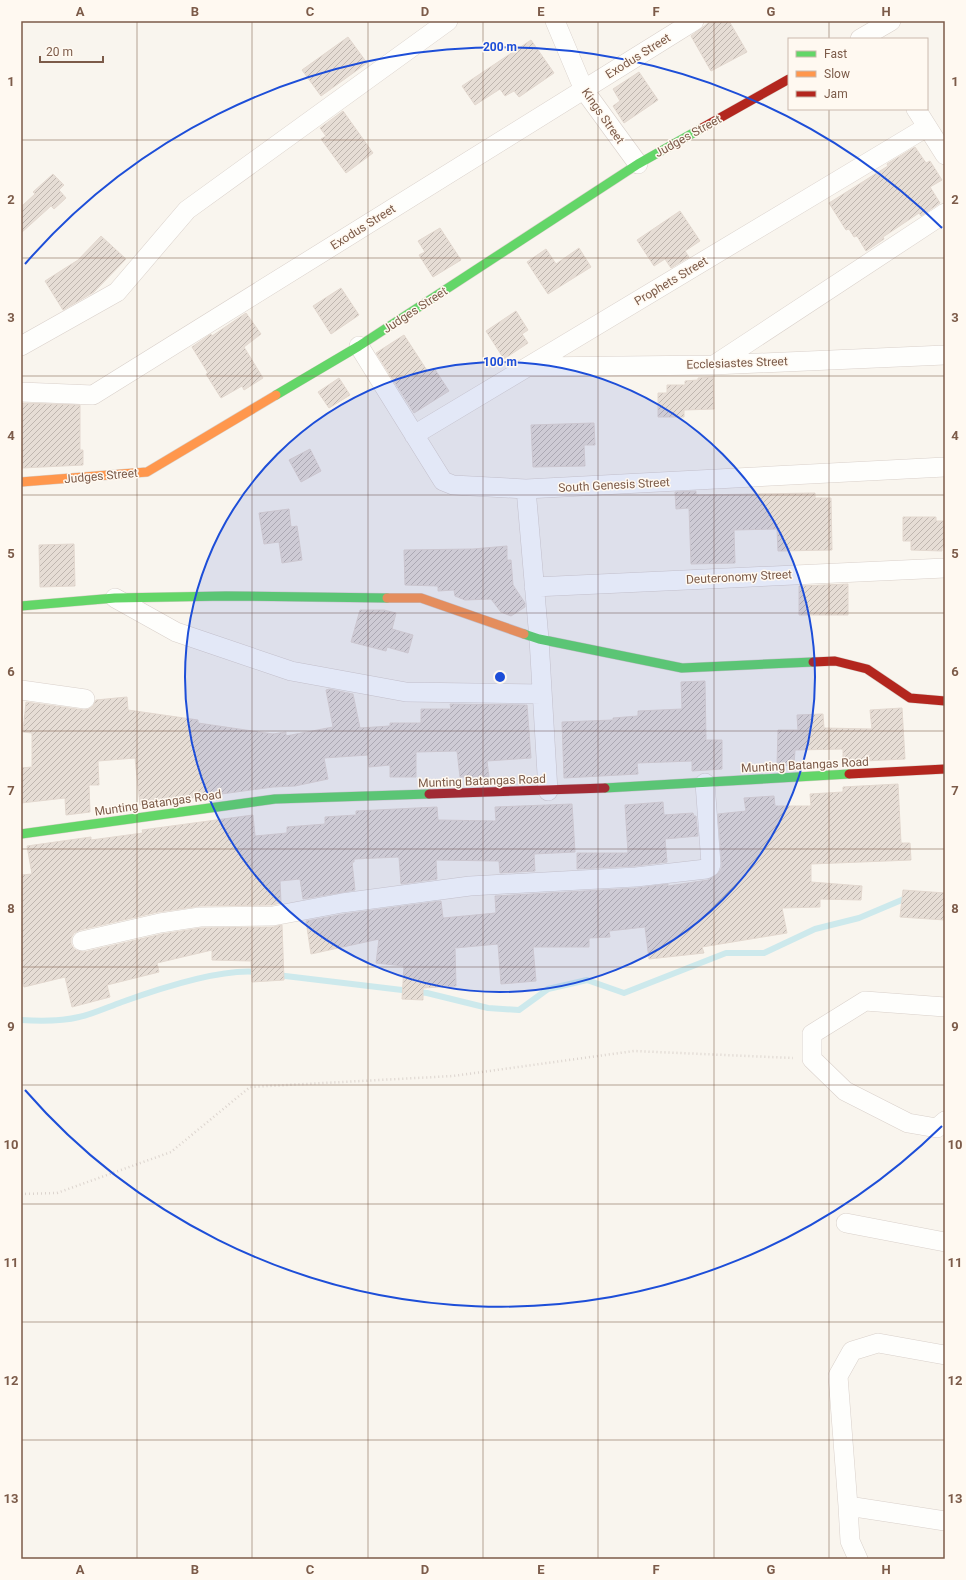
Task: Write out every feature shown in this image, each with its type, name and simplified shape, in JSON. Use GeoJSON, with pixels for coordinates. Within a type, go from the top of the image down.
{"type":"FeatureCollection","features":[{"type":"Feature","properties":{"kind":"street"},"geometry":{"type":"LineString","coordinates":[[21,346],[117,292],[188,210],[448,21]]}},
{"type":"Feature","properties":{"kind":"street","name":"Kings Street"},"geometry":{"type":"LineString","coordinates":[[555,21],[584,90],[638,164]]}},
{"type":"Feature","properties":{"kind":"street","name":"Exodus Street"},"geometry":{"type":"LineString","coordinates":[[21,392],[93,396],[694,21]]}},
{"type":"Feature","properties":{"kind":"street"},"geometry":{"type":"LineString","coordinates":[[868,37],[891,21]]}},
{"type":"Feature","properties":{"kind":"street","name":"Judges Street"},"geometry":{"type":"LineString","coordinates":[[21,482],[147,472],[360,346],[638,164],[788,80]]}},
{"type":"Feature","properties":{"kind":"street"},"geometry":{"type":"LineString","coordinates":[[917,110],[945,155]]}},
{"type":"Feature","properties":{"kind":"street","name":"Prophets Street"},"geometry":{"type":"LineString","coordinates":[[414,435],[530,367],[927,127]]}},
{"type":"Feature","properties":{"kind":"street"},"geometry":{"type":"LineString","coordinates":[[713,365],[945,213]]}},
{"type":"Feature","properties":{"kind":"street","name":"South Genesis Street"},"geometry":{"type":"LineString","coordinates":[[360,346],[443,480],[453,485],[526,489],[945,467]]}},
{"type":"Feature","properties":{"kind":"street","name":"Ecclesiastes Street"},"geometry":{"type":"LineString","coordinates":[[530,367],[713,365],[945,355]]}},
{"type":"Feature","properties":{"kind":"street"},"geometry":{"type":"LineString","coordinates":[[526,489],[539,639],[548,791]]}},
{"type":"Feature","properties":{"kind":"street","name":"Deuteronomy Street"},"geometry":{"type":"LineString","coordinates":[[534,587],[945,568]]}},
{"type":"Feature","properties":{"kind":"street"},"geometry":{"type":"LineString","coordinates":[[21,606],[114,598],[226,596],[420,598],[539,639],[682,668],[835,661],[867,669],[910,698],[945,701]]}},
{"type":"Feature","properties":{"kind":"street"},"geometry":{"type":"LineString","coordinates":[[114,598],[176,632],[291,671],[406,692],[542,694]]}},
{"type":"Feature","properties":{"kind":"street"},"geometry":{"type":"LineString","coordinates":[[21,690],[85,699]]}},
{"type":"Feature","properties":{"kind":"street","name":"Munting Batangas Road"},"geometry":{"type":"LineString","coordinates":[[21,834],[275,799],[548,791],[945,769]]}},
{"type":"Feature","properties":{"kind":"street"},"geometry":{"type":"LineString","coordinates":[[82,941],[160,923],[200,917],[273,916],[342,903],[470,886],[636,877],[706,869],[710,867],[711,864],[705,783]]}},
{"type":"Feature","properties":{"kind":"street"},"geometry":{"type":"LineString","coordinates":[[945,1007],[865,1002],[812,1034],[812,1059],[845,1091],[908,1123],[937,1128],[945,1121]]}},
{"type":"Feature","properties":{"kind":"street"},"geometry":{"type":"LineString","coordinates":[[846,1223],[945,1242]]}},
{"type":"Feature","properties":{"kind":"street"},"geometry":{"type":"LineString","coordinates":[[858,1559],[850,1541],[838,1376],[852,1351],[878,1343],[945,1355]]}},
{"type":"Feature","properties":{"kind":"street"},"geometry":{"type":"LineString","coordinates":[[848,1506],[945,1521]]}},
{"type":"Feature","properties":{"kind":"path"},"geometry":{"type":"LineString","coordinates":[[21,1194],[56,1193],[171,1152],[250,1086],[453,1076],[634,1051],[812,1059]]}},
{"type":"Feature","properties":{"kind":"building"},"geometry":{"type":"Polygon","coordinates":[[[711,21],[729,21],[747,52],[711,71],[691,36],[711,21]]]}},
{"type":"Feature","properties":{"kind":"building"},"geometry":{"type":"Polygon","coordinates":[[[348,37],[367,63],[321,96],[302,70],[348,37]]]}},
{"type":"Feature","properties":{"kind":"building"},"geometry":{"type":"Polygon","coordinates":[[[531,40],[554,73],[519,97],[514,91],[505,96],[500,89],[475,105],[462,86],[531,40]]]}},
{"type":"Feature","properties":{"kind":"building"},"geometry":{"type":"Polygon","coordinates":[[[639,72],[658,100],[624,123],[613,106],[620,101],[613,89],[639,72]]]}},
{"type":"Feature","properties":{"kind":"building"},"geometry":{"type":"Polygon","coordinates":[[[343,111],[373,153],[346,173],[321,139],[326,136],[320,128],[343,111]]]}},
{"type":"Feature","properties":{"kind":"building"},"geometry":{"type":"Polygon","coordinates":[[[915,147],[926,163],[930,161],[942,180],[930,187],[940,203],[921,216],[919,213],[883,237],[884,239],[866,251],[857,236],[854,237],[849,229],[846,230],[829,203],[915,147]]]}},
{"type":"Feature","properties":{"kind":"building"},"geometry":{"type":"Polygon","coordinates":[[[53,174],[64,185],[59,190],[66,198],[54,209],[51,206],[21,233],[21,207],[35,194],[33,192],[53,174]]]}},
{"type":"Feature","properties":{"kind":"building"},"geometry":{"type":"Polygon","coordinates":[[[680,211],[700,241],[685,251],[689,257],[671,268],[665,259],[654,266],[637,240],[680,211]]]}},
{"type":"Feature","properties":{"kind":"building"},"geometry":{"type":"Polygon","coordinates":[[[440,228],[461,260],[433,277],[419,255],[425,252],[418,241],[440,228]]]}},
{"type":"Feature","properties":{"kind":"building"},"geometry":{"type":"Polygon","coordinates":[[[101,236],[126,259],[94,292],[63,310],[45,281],[78,260],[101,236]]]}},
{"type":"Feature","properties":{"kind":"building"},"geometry":{"type":"Polygon","coordinates":[[[579,248],[591,267],[548,294],[527,262],[546,249],[556,264],[579,248]]]}},
{"type":"Feature","properties":{"kind":"building"},"geometry":{"type":"Polygon","coordinates":[[[341,288],[359,315],[331,334],[313,306],[341,288]]]}},
{"type":"Feature","properties":{"kind":"building"},"geometry":{"type":"Polygon","coordinates":[[[516,311],[528,330],[522,334],[528,343],[504,359],[486,331],[516,311]]]}},
{"type":"Feature","properties":{"kind":"building"},"geometry":{"type":"Polygon","coordinates":[[[246,313],[261,334],[244,347],[263,378],[244,390],[242,386],[221,398],[192,347],[211,334],[212,336],[246,313]]]}},
{"type":"Feature","properties":{"kind":"building"},"geometry":{"type":"Polygon","coordinates":[[[404,335],[428,372],[434,368],[449,391],[414,413],[376,353],[404,335]]]}},
{"type":"Feature","properties":{"kind":"building"},"geometry":{"type":"Polygon","coordinates":[[[713,377],[714,409],[684,410],[684,417],[658,417],[658,393],[667,393],[667,385],[685,385],[685,381],[713,377]]]}},
{"type":"Feature","properties":{"kind":"building"},"geometry":{"type":"Polygon","coordinates":[[[339,378],[350,395],[329,408],[318,392],[339,378]]]}},
{"type":"Feature","properties":{"kind":"building"},"geometry":{"type":"Polygon","coordinates":[[[21,403],[80,405],[80,450],[83,450],[83,465],[22,468],[21,403]]]}},
{"type":"Feature","properties":{"kind":"building"},"geometry":{"type":"Polygon","coordinates":[[[594,423],[595,445],[584,445],[585,466],[533,467],[531,425],[594,423]]]}},
{"type":"Feature","properties":{"kind":"building"},"geometry":{"type":"Polygon","coordinates":[[[310,449],[321,471],[301,482],[289,460],[310,449]]]}},
{"type":"Feature","properties":{"kind":"building"},"geometry":{"type":"Polygon","coordinates":[[[696,491],[696,495],[815,493],[815,498],[831,498],[832,550],[778,551],[777,529],[734,530],[735,563],[691,564],[689,508],[676,509],[675,492],[696,491]]]}},
{"type":"Feature","properties":{"kind":"building"},"geometry":{"type":"Polygon","coordinates":[[[289,509],[291,527],[297,526],[302,560],[282,563],[279,542],[264,544],[259,513],[289,509]]]}},
{"type":"Feature","properties":{"kind":"building"},"geometry":{"type":"Polygon","coordinates":[[[903,517],[936,517],[936,521],[945,521],[945,547],[942,547],[942,551],[911,550],[911,541],[903,541],[903,517]]]}},
{"type":"Feature","properties":{"kind":"building"},"geometry":{"type":"Polygon","coordinates":[[[74,544],[75,586],[40,587],[39,545],[74,544]]]}},
{"type":"Feature","properties":{"kind":"building"},"geometry":{"type":"Polygon","coordinates":[[[507,546],[507,560],[511,560],[513,585],[525,603],[525,607],[511,616],[501,612],[491,599],[465,600],[455,596],[454,590],[438,591],[438,586],[405,585],[404,550],[473,549],[507,546]]]}},
{"type":"Feature","properties":{"kind":"building"},"geometry":{"type":"Polygon","coordinates":[[[848,584],[848,615],[799,615],[799,586],[848,584]]]}},
{"type":"Feature","properties":{"kind":"building"},"geometry":{"type":"Polygon","coordinates":[[[360,610],[384,610],[396,613],[392,629],[413,635],[408,653],[387,647],[386,651],[351,642],[360,610]]]}},
{"type":"Feature","properties":{"kind":"building"},"geometry":{"type":"Polygon","coordinates":[[[705,681],[706,740],[722,740],[722,769],[692,771],[692,761],[637,763],[638,774],[564,778],[562,722],[613,720],[613,718],[638,716],[638,711],[682,709],[681,682],[705,681]]]}},
{"type":"Feature","properties":{"kind":"building"},"geometry":{"type":"Polygon","coordinates":[[[329,689],[353,694],[360,728],[390,726],[390,723],[421,723],[421,709],[451,709],[450,704],[527,705],[531,758],[487,761],[489,777],[460,777],[457,751],[416,752],[416,777],[390,777],[390,765],[369,767],[368,755],[324,758],[328,779],[295,786],[273,787],[140,805],[135,758],[98,761],[99,785],[89,785],[90,812],[66,815],[65,798],[21,803],[21,768],[32,767],[32,733],[23,732],[26,702],[84,710],[93,706],[96,700],[127,697],[128,710],[198,720],[198,723],[273,734],[286,732],[286,736],[333,727],[326,690],[329,689]]]}},
{"type":"Feature","properties":{"kind":"building"},"geometry":{"type":"Polygon","coordinates":[[[902,708],[905,759],[843,762],[843,749],[795,750],[794,765],[777,766],[778,730],[798,730],[797,715],[823,714],[824,728],[872,729],[870,710],[902,708]]]}},
{"type":"Feature","properties":{"kind":"building"},"geometry":{"type":"Polygon","coordinates":[[[898,784],[901,843],[910,843],[911,860],[811,864],[811,882],[862,886],[861,900],[820,899],[820,907],[782,908],[787,933],[702,947],[704,953],[649,959],[645,927],[609,931],[610,937],[589,938],[589,947],[533,947],[536,981],[501,984],[498,944],[455,948],[456,986],[423,988],[423,1000],[402,999],[404,966],[376,963],[379,939],[311,954],[306,921],[344,914],[441,901],[443,918],[496,913],[495,896],[637,888],[668,884],[668,886],[708,880],[718,874],[722,867],[718,814],[746,811],[744,798],[774,796],[775,806],[811,806],[810,794],[843,792],[843,787],[898,784]]]}},
{"type":"Feature","properties":{"kind":"building"},"geometry":{"type":"Polygon","coordinates":[[[663,802],[664,815],[693,813],[694,816],[696,816],[698,836],[665,839],[667,862],[635,866],[577,869],[577,853],[628,853],[625,805],[663,802]]]}},
{"type":"Feature","properties":{"kind":"building"},"geometry":{"type":"Polygon","coordinates":[[[572,804],[575,852],[534,854],[535,871],[500,873],[499,861],[436,860],[437,879],[401,884],[399,857],[354,859],[354,862],[352,862],[355,890],[303,899],[300,879],[280,881],[281,903],[272,905],[200,906],[158,912],[80,930],[74,933],[71,938],[71,944],[74,949],[84,952],[162,934],[201,928],[273,927],[282,925],[284,980],[252,982],[251,961],[212,960],[212,950],[157,963],[159,972],[107,985],[110,997],[72,1007],[65,977],[24,987],[21,976],[21,875],[32,874],[27,846],[91,837],[91,840],[143,833],[142,830],[253,815],[255,836],[287,833],[287,827],[325,824],[325,817],[356,815],[356,811],[437,807],[438,820],[496,821],[495,807],[572,804]]]}},
{"type":"Feature","properties":{"kind":"building"},"geometry":{"type":"Polygon","coordinates":[[[903,890],[945,893],[945,920],[900,917],[903,890]]]}},
{"type":"Feature","properties":{"kind":"waterway"},"geometry":{"type":"LineString","coordinates":[[277,975],[427,993],[488,1008],[519,1010],[548,989],[587,980],[624,993],[726,953],[764,953],[815,929],[859,918],[904,899],[908,899]]}},
{"type":"Feature","properties":{"kind":"waterway"},"geometry":{"type":"LineString","coordinates":[[21,1020],[35,1021],[73,1018],[90,1014],[153,991],[208,976],[226,973],[258,972]]}},
{"type":"Feature","properties":{"kind":"traffic: fast"},"geometry":{"type":"LineString","coordinates":[[276,395],[359,346],[638,164],[702,128]]}},
{"type":"Feature","properties":{"kind":"traffic: fast"},"geometry":{"type":"LineString","coordinates":[[21,606],[115,598],[226,596],[387,598]]}},
{"type":"Feature","properties":{"kind":"traffic: fast"},"geometry":{"type":"LineString","coordinates":[[524,634],[539,639],[682,668],[813,662]]}},
{"type":"Feature","properties":{"kind":"traffic: fast"},"geometry":{"type":"LineString","coordinates":[[605,788],[849,774]]}},
{"type":"Feature","properties":{"kind":"traffic: fast"},"geometry":{"type":"LineString","coordinates":[[21,834],[275,799],[429,794]]}},
{"type":"Feature","properties":{"kind":"traffic: slow"},"geometry":{"type":"LineString","coordinates":[[21,482],[147,472],[276,395]]}},
{"type":"Feature","properties":{"kind":"traffic: slow"},"geometry":{"type":"LineString","coordinates":[[387,598],[421,598],[524,634]]}},
{"type":"Feature","properties":{"kind":"traffic: jam"},"geometry":{"type":"LineString","coordinates":[[702,128],[788,80]]}},
{"type":"Feature","properties":{"kind":"traffic: jam"},"geometry":{"type":"LineString","coordinates":[[813,662],[835,661],[867,669],[910,698],[945,701]]}},
{"type":"Feature","properties":{"kind":"traffic: jam"},"geometry":{"type":"LineString","coordinates":[[849,774],[945,769]]}},
{"type":"Feature","properties":{"kind":"traffic: jam"},"geometry":{"type":"LineString","coordinates":[[429,794],[605,788]]}}]}
